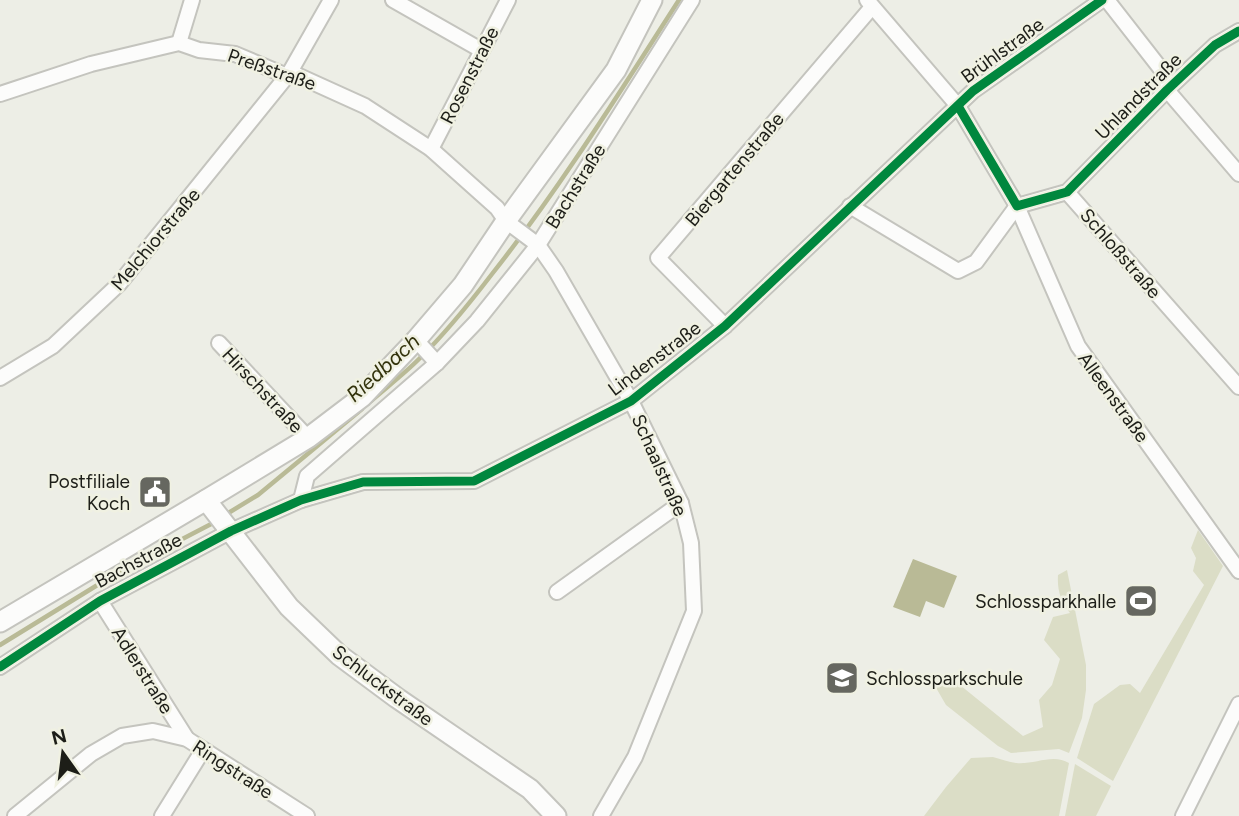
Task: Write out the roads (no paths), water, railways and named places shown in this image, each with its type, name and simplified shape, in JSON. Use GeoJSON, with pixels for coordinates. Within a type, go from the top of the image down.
{"type":"FeatureCollection","features":[{"type":"Feature","properties":{"kind":"street"},"geometry":{"type":"LineString","coordinates":[[180,43],[192,0]]}},
{"type":"Feature","properties":{"kind":"street","name":"Melchiorstraße"},"geometry":{"type":"LineString","coordinates":[[0,378],[53,346],[119,284],[289,74],[331,0]]}},
{"type":"Feature","properties":{"kind":"street"},"geometry":{"type":"LineString","coordinates":[[393,0],[481,50]]}},
{"type":"Feature","properties":{"kind":"street","name":"Rosenstraße"},"geometry":{"type":"LineString","coordinates":[[432,149],[508,0]]}},
{"type":"Feature","properties":{"kind":"street","name":"Bachstraße"},"geometry":{"type":"LineString","coordinates":[[0,622],[210,505],[427,351],[477,321],[652,0]]}},
{"type":"Feature","properties":{"kind":"street","name":"Bachstraße"},"geometry":{"type":"LineString","coordinates":[[0,667],[100,601],[228,528],[301,499],[307,476],[427,351],[463,285],[524,234],[692,0]]}},
{"type":"Feature","properties":{"kind":"street"},"geometry":{"type":"LineString","coordinates":[[1105,0],[1164,73],[1167,90],[1239,174]]}},
{"type":"Feature","properties":{"kind":"street","name":"Brühlstraße"},"geometry":{"type":"LineString","coordinates":[[958,106],[973,91],[1105,0]]}},
{"type":"Feature","properties":{"kind":"street"},"geometry":{"type":"LineString","coordinates":[[850,206],[958,271],[976,262],[1017,206],[958,106],[869,3]]}},
{"type":"Feature","properties":{"kind":"street","name":"Biergartenstraße"},"geometry":{"type":"LineString","coordinates":[[725,326],[657,258],[869,3]]}},
{"type":"Feature","properties":{"kind":"street","name":"Uhlandstraße"},"geometry":{"type":"LineString","coordinates":[[1067,192],[1214,45],[1239,31]]}},
{"type":"Feature","properties":{"kind":"street","name":"Preßstraße"},"geometry":{"type":"LineString","coordinates":[[0,94],[91,64],[180,43],[200,50],[235,54],[365,106],[432,149],[524,234]]}},
{"type":"Feature","properties":{"kind":"street","name":"Lindenstraße"},"geometry":{"type":"LineString","coordinates":[[301,499],[363,482],[474,481],[632,401],[725,326],[958,106]]}},
{"type":"Feature","properties":{"kind":"street","name":"Schloßstraße"},"geometry":{"type":"LineString","coordinates":[[1017,206],[1067,192],[1239,387]]}},
{"type":"Feature","properties":{"kind":"street","name":"Alleenstraße"},"geometry":{"type":"LineString","coordinates":[[1017,206],[1078,346],[1239,571]]}},
{"type":"Feature","properties":{"kind":"street","name":"Schaalstraße"},"geometry":{"type":"LineString","coordinates":[[524,234],[556,271],[632,401],[681,503],[691,543],[694,611],[635,757],[601,816]]}},
{"type":"Feature","properties":{"kind":"street","name":"Hirschstraße"},"geometry":{"type":"LineString","coordinates":[[219,342],[308,438]]}},
{"type":"Feature","properties":{"kind":"street"},"geometry":{"type":"LineString","coordinates":[[557,592],[681,503]]}},
{"type":"Feature","properties":{"kind":"street","name":"Schluckstraße"},"geometry":{"type":"LineString","coordinates":[[210,505],[289,607],[339,655],[530,789],[556,816]]}},
{"type":"Feature","properties":{"kind":"street","name":"Adlerstraße"},"geometry":{"type":"LineString","coordinates":[[100,601],[187,739]]}},
{"type":"Feature","properties":{"kind":"street"},"geometry":{"type":"LineString","coordinates":[[1183,816],[1239,704]]}},
{"type":"Feature","properties":{"kind":"street","name":"Ringstraße"},"geometry":{"type":"LineString","coordinates":[[15,816],[91,754],[122,736],[153,731],[187,739],[307,816]]}},
{"type":"Feature","properties":{"kind":"street"},"geometry":{"type":"LineString","coordinates":[[162,816],[203,750]]}},
{"type":"Feature","properties":{"kind":"waterway","name":"Riedbach"},"geometry":{"type":"LineString","coordinates":[[371,401],[439,339],[517,241],[589,139],[679,0]]}},
{"type":"Feature","properties":{"kind":"waterway","name":"Riedbach"},"geometry":{"type":"LineString","coordinates":[[225,515],[258,495],[362,409]]}},
{"type":"Feature","properties":{"kind":"waterway","name":"Riedbach"},"geometry":{"type":"LineString","coordinates":[[0,645],[117,573],[215,522]]}},
{"type":"Feature","properties":{"kind":"place","name":"Postfiliale Koch"},"geometry":{"type":"Point","coordinates":[155,492]}},
{"type":"Feature","properties":{"kind":"place","name":"Schlossparkhalle"},"geometry":{"type":"Point","coordinates":[1141,601]}},
{"type":"Feature","properties":{"kind":"place","name":"Schlossparkschule"},"geometry":{"type":"Point","coordinates":[842,678]}}]}
